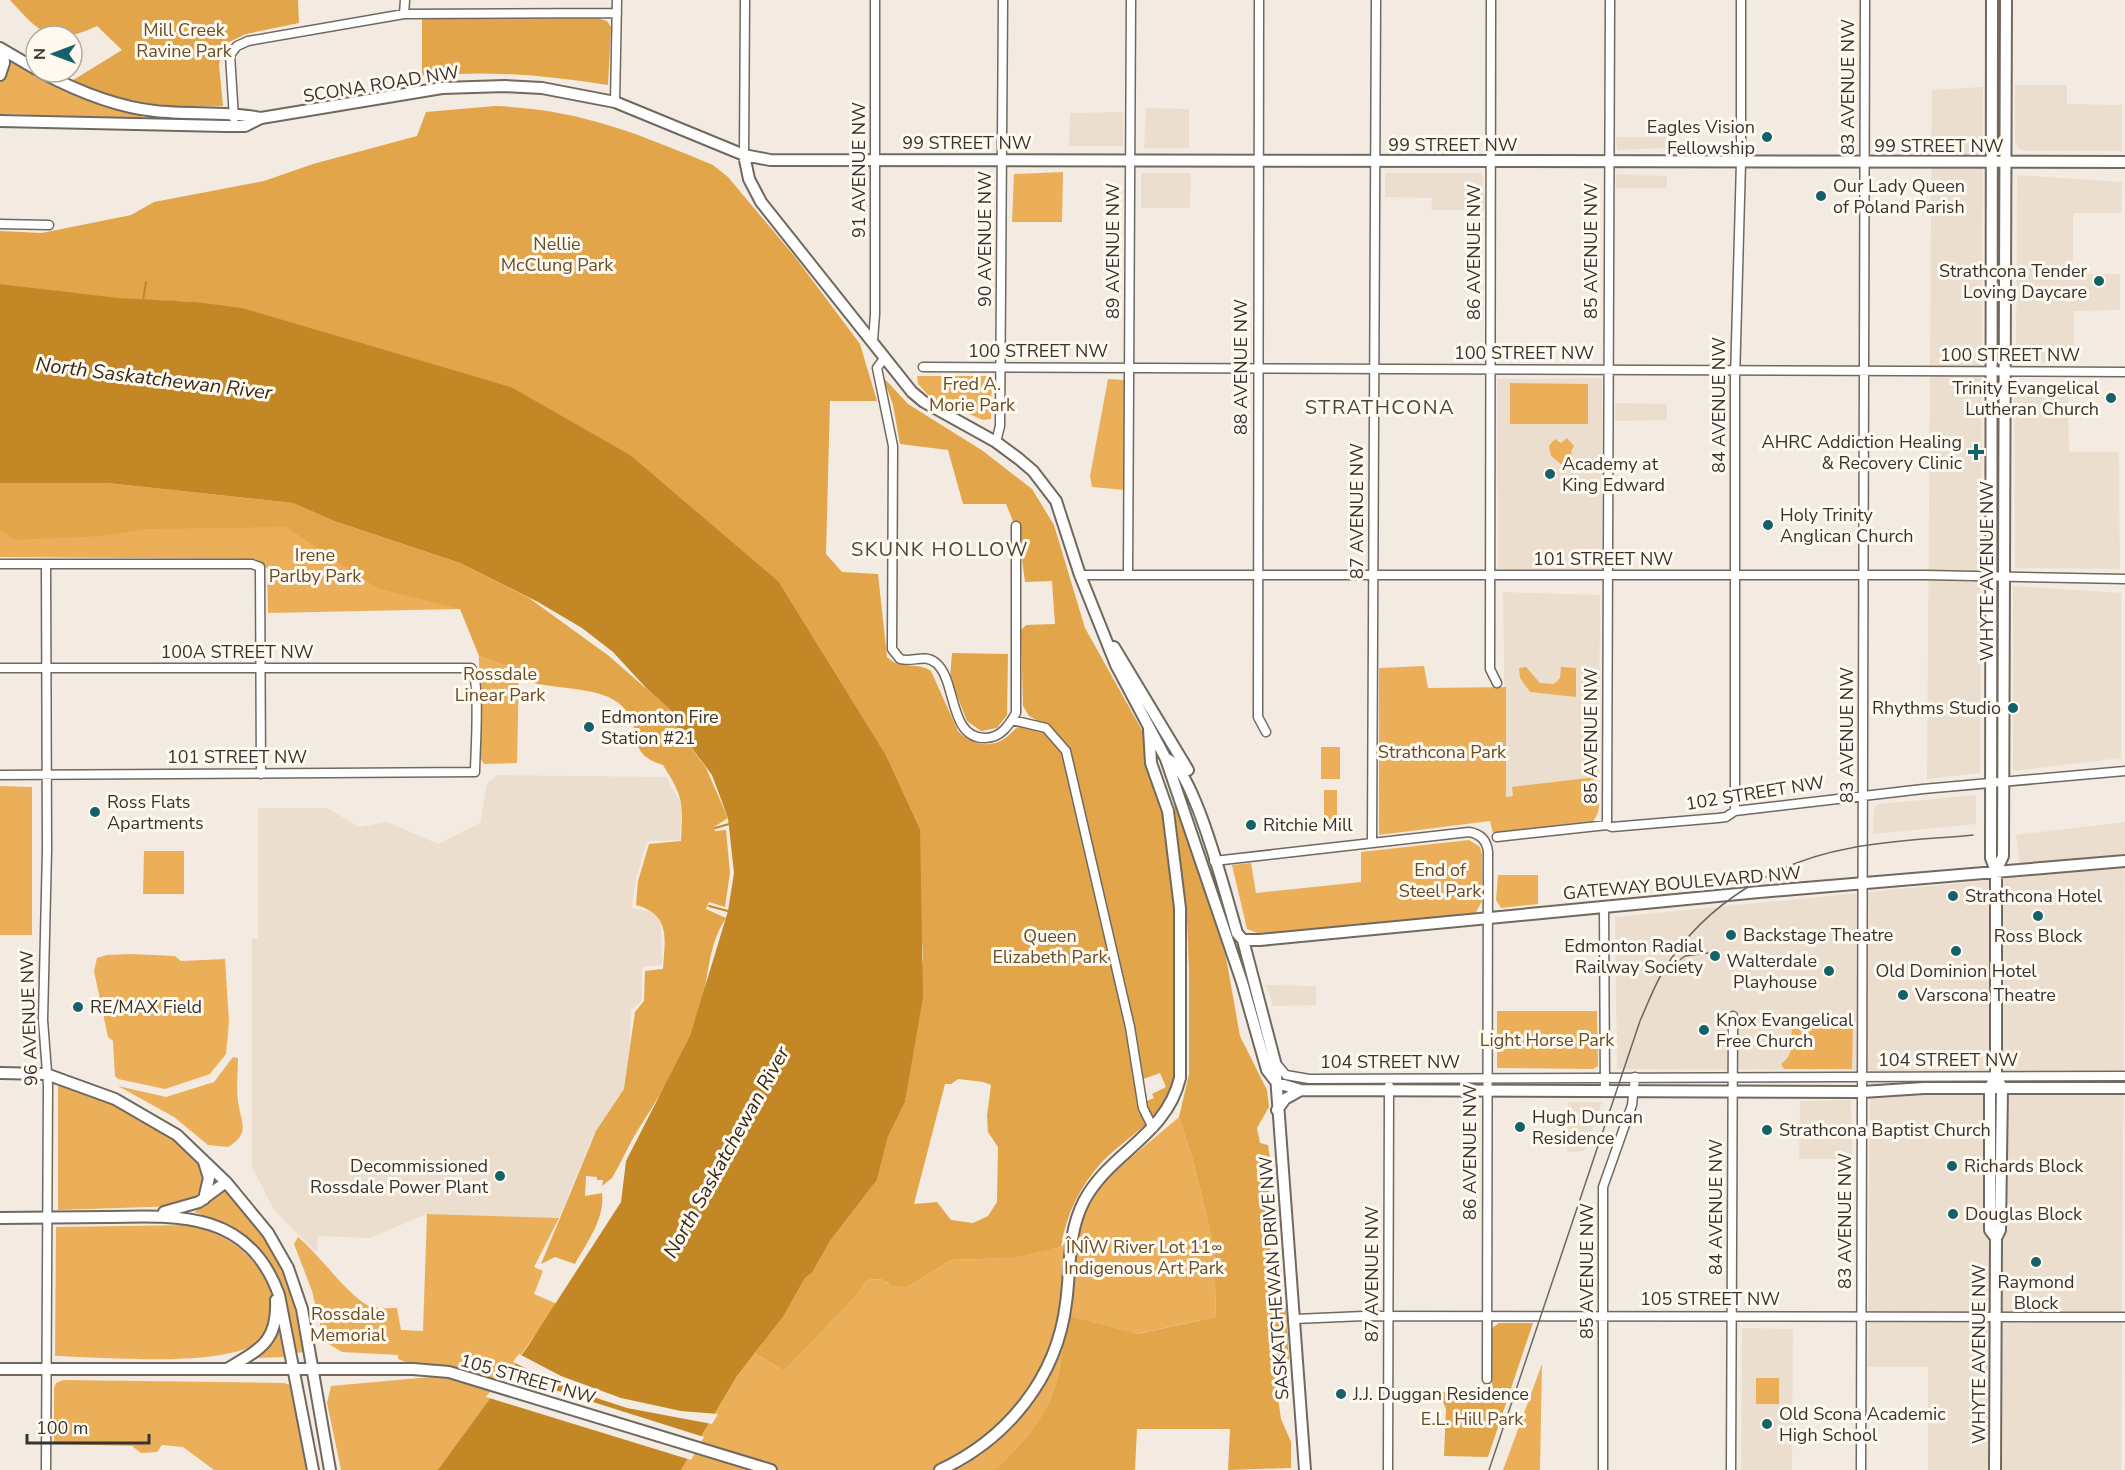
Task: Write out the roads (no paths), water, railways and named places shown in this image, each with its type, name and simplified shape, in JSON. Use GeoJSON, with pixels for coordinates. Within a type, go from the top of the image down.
{"type":"FeatureCollection","features":[{"type":"Feature","properties":{"kind":"main road","name":"WHYTE AVENUE NW"},"geometry":{"type":"LineString","coordinates":[[1992,0],[1991,858],[1996,871],[1996,1076],[2002,1088],[2000,1230],[1996,1238],[1995,1470]]}},
{"type":"Feature","properties":{"kind":"main road","name":"WHYTE AVENUE NW"},"geometry":{"type":"LineString","coordinates":[[1996,871],[2003,856],[2006,0]]}},
{"type":"Feature","properties":{"kind":"main road"},"geometry":{"type":"LineString","coordinates":[[0,74],[1,49],[24,62]]}},
{"type":"Feature","properties":{"kind":"main road","name":"SCONA ROAD NW"},"geometry":{"type":"LineString","coordinates":[[65,84],[81,92],[152,111],[234,121],[245,126],[261,118],[442,88],[468,86],[542,88],[615,102],[744,155],[781,160]]}},
{"type":"Feature","properties":{"kind":"main road","name":"SCONA ROAD NW"},"geometry":{"type":"LineString","coordinates":[[0,121],[234,121]]}},
{"type":"Feature","properties":{"kind":"main road","name":"SASKATCHEWAN DRIVE NW"},"geometry":{"type":"LineString","coordinates":[[744,155],[746,170],[761,202],[918,398],[996,442],[1033,471],[1056,501],[1080,575],[1106,634],[1116,665],[1166,759],[1242,982],[1267,1070],[1277,1083]]}},
{"type":"Feature","properties":{"kind":"main road","name":"99 STREET NW"},"geometry":{"type":"LineString","coordinates":[[781,160],[2125,162]]}},
{"type":"Feature","properties":{"kind":"main road","name":"SASKATCHEWAN DRIVE NW"},"geometry":{"type":"LineString","coordinates":[[1106,634],[1192,775],[1214,861],[1237,933],[1243,940],[1275,1062],[1305,1470]]}},
{"type":"Feature","properties":{"kind":"main road"},"geometry":{"type":"LineString","coordinates":[[940,1470],[963,1458],[996,1434],[1020,1410],[1038,1386],[1062,1328],[1067,1302],[1070,1242],[1078,1215],[1096,1184],[1153,1128],[1175,1097],[1180,1078],[1181,934],[1168,811],[1150,758],[1147,723]]}},
{"type":"Feature","properties":{"kind":"main road","name":"SASKATCHEWAN DRIVE NW"},"geometry":{"type":"LineString","coordinates":[[1166,759],[1178,764],[1197,801]]}},
{"type":"Feature","properties":{"kind":"main road"},"geometry":{"type":"LineString","coordinates":[[1155,770],[1158,762],[1166,759]]}},
{"type":"Feature","properties":{"kind":"main road","name":"GATEWAY BOULEVARD NW"},"geometry":{"type":"LineString","coordinates":[[1243,940],[2125,861]]}},
{"type":"Feature","properties":{"kind":"main road"},"geometry":{"type":"LineString","coordinates":[[1242,982],[1243,940]]}},
{"type":"Feature","properties":{"kind":"main road"},"geometry":{"type":"LineString","coordinates":[[0,1073],[46,1074],[115,1099],[177,1135],[201,1155],[226,1182],[268,1233],[288,1268],[302,1309],[330,1470]]}},
{"type":"Feature","properties":{"kind":"main road","name":"WHYTE AVENUE NW"},"geometry":{"type":"LineString","coordinates":[[1996,1076],[1990,1088],[1989,1230],[1996,1238]]}},
{"type":"Feature","properties":{"kind":"main road","name":"104 STREET NW"},"geometry":{"type":"LineString","coordinates":[[1277,1083],[1300,1090],[1389,1091],[1862,1092],[1990,1088],[2125,1088]]}},
{"type":"Feature","properties":{"kind":"main road"},"geometry":{"type":"LineString","coordinates":[[1277,1110],[1285,1099],[1300,1090]]}},
{"type":"Feature","properties":{"kind":"main road"},"geometry":{"type":"LineString","coordinates":[[201,1155],[209,1178],[204,1199]]}},
{"type":"Feature","properties":{"kind":"main road"},"geometry":{"type":"LineString","coordinates":[[153,1216],[188,1207],[204,1199],[226,1182]]}},
{"type":"Feature","properties":{"kind":"main road"},"geometry":{"type":"LineString","coordinates":[[0,1218],[188,1217],[225,1230],[254,1250],[275,1285],[313,1470]]}},
{"type":"Feature","properties":{"kind":"main road"},"geometry":{"type":"LineString","coordinates":[[227,1369],[256,1352],[269,1339],[276,1318],[275,1285]]}},
{"type":"Feature","properties":{"kind":"main road","name":"105 STREET NW"},"geometry":{"type":"LineString","coordinates":[[0,1369],[413,1369],[449,1372],[771,1470]]}},
{"type":"Feature","properties":{"kind":"street"},"geometry":{"type":"LineString","coordinates":[[404,14],[405,0]]}},
{"type":"Feature","properties":{"kind":"street"},"geometry":{"type":"LineString","coordinates":[[615,102],[617,0]]}},
{"type":"Feature","properties":{"kind":"street"},"geometry":{"type":"LineString","coordinates":[[744,155],[745,0]]}},
{"type":"Feature","properties":{"kind":"street","name":"91 AVENUE NW"},"geometry":{"type":"LineString","coordinates":[[873,341],[875,0]]}},
{"type":"Feature","properties":{"kind":"street","name":"90 AVENUE NW"},"geometry":{"type":"LineString","coordinates":[[996,442],[1000,426],[1001,367],[1003,0]]}},
{"type":"Feature","properties":{"kind":"street","name":"89 AVENUE NW"},"geometry":{"type":"LineString","coordinates":[[1128,575],[1131,0]]}},
{"type":"Feature","properties":{"kind":"street","name":"88 AVENUE NW"},"geometry":{"type":"LineString","coordinates":[[1259,0],[1258,717],[1266,732]]}},
{"type":"Feature","properties":{"kind":"street","name":"87 AVENUE NW"},"geometry":{"type":"LineString","coordinates":[[1372,843],[1376,0]]}},
{"type":"Feature","properties":{"kind":"street","name":"86 AVENUE NW"},"geometry":{"type":"LineString","coordinates":[[1491,0],[1490,669],[1497,683]]}},
{"type":"Feature","properties":{"kind":"street","name":"85 AVENUE NW"},"geometry":{"type":"LineString","coordinates":[[1607,825],[1610,0]]}},
{"type":"Feature","properties":{"kind":"street","name":"84 AVENUE NW"},"geometry":{"type":"LineString","coordinates":[[1735,811],[1735,370],[1741,162],[1741,0]]}},
{"type":"Feature","properties":{"kind":"street","name":"83 AVENUE NW"},"geometry":{"type":"LineString","coordinates":[[1861,1470],[1866,371],[1865,0]]}},
{"type":"Feature","properties":{"kind":"street"},"geometry":{"type":"LineString","coordinates":[[234,121],[230,55],[237,46],[248,41],[404,14],[617,13]]}},
{"type":"Feature","properties":{"kind":"street"},"geometry":{"type":"LineString","coordinates":[[0,224],[49,225]]}},
{"type":"Feature","properties":{"kind":"street"},"geometry":{"type":"LineString","coordinates":[[885,357],[877,368],[892,438],[891,644],[896,656],[904,660],[924,658],[939,666],[957,714],[971,734],[982,738],[994,736],[1005,730],[1014,717],[1016,526]]}},
{"type":"Feature","properties":{"kind":"street","name":"100 STREET NW"},"geometry":{"type":"LineString","coordinates":[[923,368],[2125,372]]}},
{"type":"Feature","properties":{"kind":"street"},"geometry":{"type":"LineString","coordinates":[[0,564],[252,564],[260,567],[261,774]]}},
{"type":"Feature","properties":{"kind":"street","name":"96 AVENUE NW"},"geometry":{"type":"LineString","coordinates":[[46,564],[47,775],[43,1020],[46,1074],[47,1217],[46,1470]]}},
{"type":"Feature","properties":{"kind":"street","name":"101 STREET NW"},"geometry":{"type":"LineString","coordinates":[[1080,575],[2004,576],[2125,579]]}},
{"type":"Feature","properties":{"kind":"street","name":"100A STREET NW"},"geometry":{"type":"LineString","coordinates":[[0,668],[474,670],[475,772]]}},
{"type":"Feature","properties":{"kind":"street"},"geometry":{"type":"LineString","coordinates":[[1014,717],[1046,728],[1066,751],[1125,1003],[1143,1108],[1153,1128]]}},
{"type":"Feature","properties":{"kind":"street","name":"102 STREET NW"},"geometry":{"type":"LineString","coordinates":[[1497,837],[1607,825],[1612,827],[1724,818],[1735,811],[1864,795],[2125,771]]}},
{"type":"Feature","properties":{"kind":"street","name":"101 STREET NW"},"geometry":{"type":"LineString","coordinates":[[0,775],[475,772]]}},
{"type":"Feature","properties":{"kind":"street","name":"86 AVENUE NW"},"geometry":{"type":"LineString","coordinates":[[1372,843],[1469,832],[1483,838],[1488,852],[1486,1379]]}},
{"type":"Feature","properties":{"kind":"street"},"geometry":{"type":"LineString","coordinates":[[1214,861],[1372,843]]}},
{"type":"Feature","properties":{"kind":"street"},"geometry":{"type":"LineString","coordinates":[[1604,907],[1605,1091]]}},
{"type":"Feature","properties":{"kind":"street","name":"84 AVENUE NW"},"geometry":{"type":"LineString","coordinates":[[1731,1470],[1733,1016]]}},
{"type":"Feature","properties":{"kind":"street","name":"104 STREET NW"},"geometry":{"type":"LineString","coordinates":[[1275,1062],[1284,1074],[1296,1078],[2125,1076]]}},
{"type":"Feature","properties":{"kind":"street","name":"85 AVENUE NW"},"geometry":{"type":"LineString","coordinates":[[1603,1470],[1603,1187],[1634,1091],[1635,1077]]}},
{"type":"Feature","properties":{"kind":"street","name":"87 AVENUE NW"},"geometry":{"type":"LineString","coordinates":[[1388,1470],[1389,1078]]}},
{"type":"Feature","properties":{"kind":"street","name":"105 STREET NW"},"geometry":{"type":"LineString","coordinates":[[1295,1319],[1389,1316],[2125,1317]]}},
{"type":"Feature","properties":{"kind":"water","name":"North Saskatchewan River"},"geometry":{"type":"Polygon","coordinates":[[[0,284],[118,298],[195,302],[242,308],[511,387],[630,455],[779,582],[886,755],[920,829],[923,997],[905,1102],[888,1137],[877,1180],[830,1241],[812,1273],[805,1278],[783,1317],[737,1376],[681,1470],[438,1470],[528,1346],[621,1202],[626,1161],[690,1036],[728,911],[734,873],[728,818],[712,775],[677,728],[676,715],[648,690],[613,652],[582,628],[538,602],[460,563],[334,521],[293,503],[107,483],[0,483],[0,284]]]}},
{"type":"Feature","properties":{"kind":"waterway"},"geometry":{"type":"LineString","coordinates":[[143,300],[146,282]]}},
{"type":"Feature","properties":{"kind":"waterway"},"geometry":{"type":"LineString","coordinates":[[715,828],[729,824]]}},
{"type":"Feature","properties":{"kind":"waterway"},"geometry":{"type":"LineString","coordinates":[[709,906],[728,911]]}},
{"type":"Feature","properties":{"kind":"tram line"},"geometry":{"type":"LineString","coordinates":[[1489,1470],[1640,1021],[1661,974],[1682,945],[1722,905],[1746,888],[1796,863],[1823,854],[1866,845],[1973,835]]}},
{"type":"Feature","properties":{"kind":"tram line"},"geometry":{"type":"LineString","coordinates":[[1673,965],[1685,956],[1708,953]]}},
{"type":"Feature","properties":{"kind":"place","name":"Eagles Vision Fellowship"},"geometry":{"type":"Point","coordinates":[1767,137]}},
{"type":"Feature","properties":{"kind":"place","name":"Our Lady Queen of Poland Parish"},"geometry":{"type":"Point","coordinates":[1821,196]}},
{"type":"Feature","properties":{"kind":"place","name":"Strathcona Tender Loving Daycare"},"geometry":{"type":"Point","coordinates":[2099,281]}},
{"type":"Feature","properties":{"kind":"place","name":"Trinity Evangelical Lutheran Church"},"geometry":{"type":"Point","coordinates":[2111,398]}},
{"type":"Feature","properties":{"kind":"place","name":"AHRC Addiction Healing & Recovery Clinic"},"geometry":{"type":"Point","coordinates":[1976,452]}},
{"type":"Feature","properties":{"kind":"place","name":"Academy at King Edward"},"geometry":{"type":"Point","coordinates":[1550,474]}},
{"type":"Feature","properties":{"kind":"place","name":"Holy Trinity Anglican Church"},"geometry":{"type":"Point","coordinates":[1768,525]}},
{"type":"Feature","properties":{"kind":"place","name":"Rhythms Studio"},"geometry":{"type":"Point","coordinates":[2013,708]}},
{"type":"Feature","properties":{"kind":"place","name":"Edmonton Fire Station #21"},"geometry":{"type":"Point","coordinates":[589,727]}},
{"type":"Feature","properties":{"kind":"place","name":"Ross Flats Apartments"},"geometry":{"type":"Point","coordinates":[95,812]}},
{"type":"Feature","properties":{"kind":"place","name":"Ritchie Mill"},"geometry":{"type":"Point","coordinates":[1251,825]}},
{"type":"Feature","properties":{"kind":"place","name":"Strathcona Hotel"},"geometry":{"type":"Point","coordinates":[1953,896]}},
{"type":"Feature","properties":{"kind":"place","name":"Ross Block"},"geometry":{"type":"Point","coordinates":[2038,916]}},
{"type":"Feature","properties":{"kind":"place","name":"Backstage Theatre"},"geometry":{"type":"Point","coordinates":[1731,935]}},
{"type":"Feature","properties":{"kind":"place","name":"Old Dominion Hotel"},"geometry":{"type":"Point","coordinates":[1956,951]}},
{"type":"Feature","properties":{"kind":"place","name":"Edmonton Radial Railway Society"},"geometry":{"type":"Point","coordinates":[1715,956]}},
{"type":"Feature","properties":{"kind":"place","name":"Walterdale Playhouse"},"geometry":{"type":"Point","coordinates":[1829,971]}},
{"type":"Feature","properties":{"kind":"place","name":"Varscona Theatre"},"geometry":{"type":"Point","coordinates":[1903,995]}},
{"type":"Feature","properties":{"kind":"place","name":"RE/MAX Field"},"geometry":{"type":"Point","coordinates":[78,1007]}},
{"type":"Feature","properties":{"kind":"place","name":"Knox Evangelical Free Church"},"geometry":{"type":"Point","coordinates":[1704,1030]}},
{"type":"Feature","properties":{"kind":"place","name":"Hugh Duncan Residence"},"geometry":{"type":"Point","coordinates":[1520,1127]}},
{"type":"Feature","properties":{"kind":"place","name":"Strathcona Baptist Church"},"geometry":{"type":"Point","coordinates":[1767,1130]}},
{"type":"Feature","properties":{"kind":"place","name":"Richards Block"},"geometry":{"type":"Point","coordinates":[1952,1166]}},
{"type":"Feature","properties":{"kind":"place","name":"Decommissioned Rossdale Power Plant"},"geometry":{"type":"Point","coordinates":[500,1176]}},
{"type":"Feature","properties":{"kind":"place","name":"Douglas Block"},"geometry":{"type":"Point","coordinates":[1953,1214]}},
{"type":"Feature","properties":{"kind":"place","name":"Raymond Block"},"geometry":{"type":"Point","coordinates":[2036,1262]}},
{"type":"Feature","properties":{"kind":"place","name":"J.J. Duggan Residence"},"geometry":{"type":"Point","coordinates":[1341,1394]}},
{"type":"Feature","properties":{"kind":"place","name":"Old Scona Academic High School"},"geometry":{"type":"Point","coordinates":[1767,1424]}},
{"type":"Feature","properties":{"kind":"district","name":"STRATHCONA"},"geometry":{"type":"Point","coordinates":[1380,407]}},
{"type":"Feature","properties":{"kind":"district","name":"SKUNK HOLLOW"},"geometry":{"type":"Point","coordinates":[940,549]}},
{"type":"Feature","properties":{"kind":"park label","name":"Mill Creek Ravine Park"},"geometry":{"type":"Point","coordinates":[184,40]}},
{"type":"Feature","properties":{"kind":"park label","name":"Nellie McClung Park"},"geometry":{"type":"Point","coordinates":[557,254]}},
{"type":"Feature","properties":{"kind":"park label","name":"Fred A. Morie Park"},"geometry":{"type":"Point","coordinates":[972,394]}},
{"type":"Feature","properties":{"kind":"park label","name":"Irene Parlby Park"},"geometry":{"type":"Point","coordinates":[315,565]}},
{"type":"Feature","properties":{"kind":"park label","name":"Rossdale Linear Park"},"geometry":{"type":"Point","coordinates":[500,684]}},
{"type":"Feature","properties":{"kind":"park label","name":"Strathcona Park"},"geometry":{"type":"Point","coordinates":[1442,752]}},
{"type":"Feature","properties":{"kind":"park label","name":"End of Steel Park"},"geometry":{"type":"Point","coordinates":[1440,880]}},
{"type":"Feature","properties":{"kind":"park label","name":"Queen Elizabeth Park"},"geometry":{"type":"Point","coordinates":[1050,946]}},
{"type":"Feature","properties":{"kind":"park label","name":"Light Horse Park"},"geometry":{"type":"Point","coordinates":[1547,1040]}},
{"type":"Feature","properties":{"kind":"park label","name":"ÎNÎW River Lot 11∞ Indigenous Art Park"},"geometry":{"type":"Point","coordinates":[1144,1257]}},
{"type":"Feature","properties":{"kind":"park label","name":"Rossdale Memorial"},"geometry":{"type":"Point","coordinates":[348,1324]}},
{"type":"Feature","properties":{"kind":"park label","name":"E.L. Hill Park"},"geometry":{"type":"Point","coordinates":[1472,1419]}}]}
